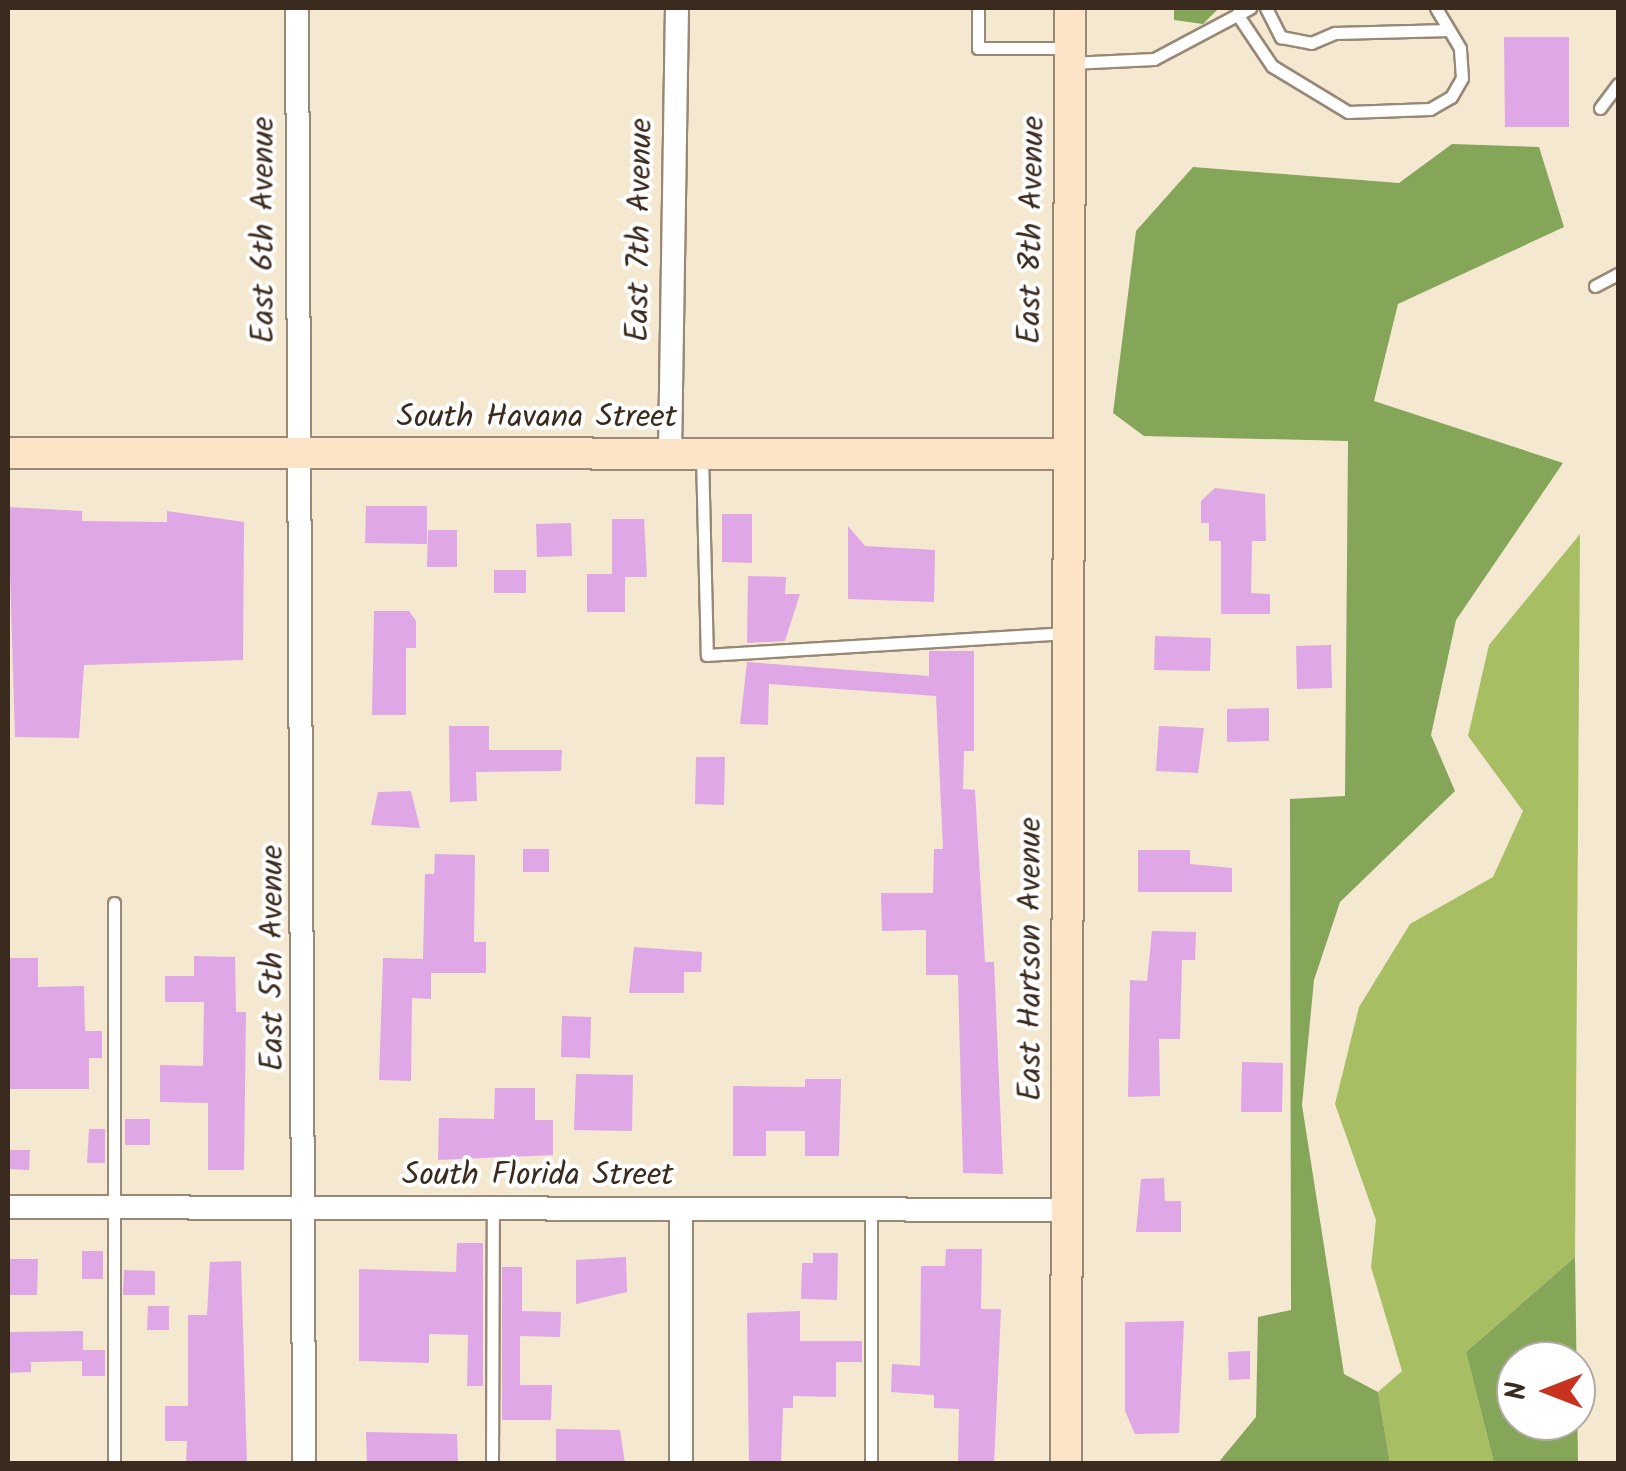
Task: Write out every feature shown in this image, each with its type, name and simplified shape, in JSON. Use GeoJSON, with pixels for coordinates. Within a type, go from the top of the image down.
{"type":"FeatureCollection","features":[{"type":"Feature","properties":{"kind":"street","name":"East 6th Avenue"},"geometry":{"type":"LineString","coordinates":[[297,8],[306,453]]}},
{"type":"Feature","properties":{"kind":"street","name":"East 7th Avenue"},"geometry":{"type":"LineString","coordinates":[[670,453],[677,8]]}},
{"type":"Feature","properties":{"kind":"street","name":"East 8th Avenue"},"geometry":{"type":"LineString","coordinates":[[1066,454],[1070,8]]}},
{"type":"Feature","properties":{"kind":"street","name":"South Havana Street"},"geometry":{"type":"LineString","coordinates":[[8,452],[1066,454]]}},
{"type":"Feature","properties":{"kind":"street","name":"East 5th Avenue"},"geometry":{"type":"LineString","coordinates":[[304,1464],[306,453]]}},
{"type":"Feature","properties":{"kind":"street","name":"East Hartson Avenue"},"geometry":{"type":"LineString","coordinates":[[1066,454],[1066,1464]]}},
{"type":"Feature","properties":{"kind":"street","name":"South Florida Street"},"geometry":{"type":"LineString","coordinates":[[8,1207],[1067,1210]]}},
{"type":"Feature","properties":{"kind":"street"},"geometry":{"type":"LineString","coordinates":[[681,1210],[681,1464]]}},
{"type":"Feature","properties":{"kind":"lane"},"geometry":{"type":"LineString","coordinates":[[978,8],[978,48],[1154,59],[1250,8]]}},
{"type":"Feature","properties":{"kind":"lane"},"geometry":{"type":"LineString","coordinates":[[1266,8],[1281,36],[1311,43],[1336,33],[1449,30]]}},
{"type":"Feature","properties":{"kind":"lane"},"geometry":{"type":"LineString","coordinates":[[1237,14],[1272,66],[1348,112],[1430,109],[1451,98],[1462,78],[1449,30],[1436,8]]}},
{"type":"Feature","properties":{"kind":"lane"},"geometry":{"type":"LineString","coordinates":[[1600,108],[1618,84]]}},
{"type":"Feature","properties":{"kind":"lane"},"geometry":{"type":"LineString","coordinates":[[1594,286],[1618,274]]}},
{"type":"Feature","properties":{"kind":"lane"},"geometry":{"type":"LineString","coordinates":[[702,453],[706,656],[1066,634]]}},
{"type":"Feature","properties":{"kind":"lane"},"geometry":{"type":"LineString","coordinates":[[114,903],[114,1464]]}},
{"type":"Feature","properties":{"kind":"lane"},"geometry":{"type":"LineString","coordinates":[[492,1464],[493,1208]]}},
{"type":"Feature","properties":{"kind":"lane"},"geometry":{"type":"LineString","coordinates":[[871,1210],[871,1464]]}},
{"type":"Feature","properties":{"kind":"green space"},"geometry":{"type":"Polygon","coordinates":[[[1174,8],[1219,8],[1203,24],[1174,20],[1174,8]]]}},
{"type":"Feature","properties":{"kind":"green space"},"geometry":{"type":"Polygon","coordinates":[[[1452,144],[1539,147],[1564,227],[1398,304],[1374,401],[1563,463],[1456,620],[1431,735],[1455,791],[1340,902],[1314,980],[1302,1105],[1344,1374],[1378,1392],[1390,1463],[1218,1463],[1256,1417],[1258,1317],[1291,1310],[1290,799],[1345,796],[1348,441],[1144,436],[1113,413],[1136,231],[1193,167],[1399,183],[1452,144]]]}},
{"type":"Feature","properties":{"kind":"green space"},"geometry":{"type":"Polygon","coordinates":[[[1580,534],[1575,1257],[1466,1352],[1494,1463],[1390,1463],[1378,1392],[1402,1371],[1371,1267],[1376,1220],[1335,1104],[1359,1007],[1410,924],[1493,877],[1523,811],[1468,736],[1489,645],[1580,534]]]}},
{"type":"Feature","properties":{"kind":"green space"},"geometry":{"type":"Polygon","coordinates":[[[1575,1257],[1576,1341],[1496,1341],[1496,1441],[1578,1441],[1578,1463],[1494,1463],[1466,1352],[1575,1257]]]}},
{"type":"Feature","properties":{"kind":"building"},"geometry":{"type":"Polygon","coordinates":[[[1504,37],[1569,37],[1569,127],[1505,127],[1504,37]]]}},
{"type":"Feature","properties":{"kind":"building"},"geometry":{"type":"Polygon","coordinates":[[[1215,488],[1265,494],[1266,541],[1252,541],[1251,593],[1270,594],[1270,614],[1221,614],[1221,541],[1209,541],[1209,523],[1201,523],[1201,501],[1215,488]]]}},
{"type":"Feature","properties":{"kind":"building"},"geometry":{"type":"Polygon","coordinates":[[[366,506],[427,506],[427,544],[365,543],[366,506]]]}},
{"type":"Feature","properties":{"kind":"building"},"geometry":{"type":"Polygon","coordinates":[[[8,507],[82,511],[82,521],[167,522],[167,511],[244,522],[243,660],[84,665],[79,738],[15,737],[8,507]]]}},
{"type":"Feature","properties":{"kind":"building"},"geometry":{"type":"Polygon","coordinates":[[[722,514],[752,514],[752,563],[722,562],[722,514]]]}},
{"type":"Feature","properties":{"kind":"building"},"geometry":{"type":"Polygon","coordinates":[[[612,519],[644,519],[647,577],[625,577],[625,612],[587,612],[587,574],[612,574],[612,519]]]}},
{"type":"Feature","properties":{"kind":"building"},"geometry":{"type":"Polygon","coordinates":[[[571,523],[572,556],[537,557],[536,524],[571,523]]]}},
{"type":"Feature","properties":{"kind":"building"},"geometry":{"type":"Polygon","coordinates":[[[848,526],[865,546],[935,550],[934,602],[848,599],[848,526]]]}},
{"type":"Feature","properties":{"kind":"building"},"geometry":{"type":"Polygon","coordinates":[[[428,530],[457,530],[457,567],[427,567],[428,530]]]}},
{"type":"Feature","properties":{"kind":"building"},"geometry":{"type":"Polygon","coordinates":[[[494,570],[526,570],[526,593],[494,593],[494,570]]]}},
{"type":"Feature","properties":{"kind":"building"},"geometry":{"type":"Polygon","coordinates":[[[748,576],[786,577],[785,594],[800,594],[785,641],[747,643],[748,576]]]}},
{"type":"Feature","properties":{"kind":"building"},"geometry":{"type":"Polygon","coordinates":[[[374,611],[409,611],[416,621],[416,648],[406,648],[406,715],[372,715],[374,611]]]}},
{"type":"Feature","properties":{"kind":"building"},"geometry":{"type":"Polygon","coordinates":[[[1155,636],[1211,638],[1210,671],[1154,670],[1155,636]]]}},
{"type":"Feature","properties":{"kind":"building"},"geometry":{"type":"Polygon","coordinates":[[[1331,645],[1332,688],[1297,689],[1296,646],[1331,645]]]}},
{"type":"Feature","properties":{"kind":"building"},"geometry":{"type":"Polygon","coordinates":[[[929,651],[974,651],[974,751],[964,751],[963,789],[975,790],[985,962],[994,962],[1003,1174],[963,1173],[958,975],[926,975],[926,930],[882,931],[881,893],[933,893],[934,849],[943,849],[936,696],[769,684],[768,725],[740,724],[747,662],[929,676],[929,651]]]}},
{"type":"Feature","properties":{"kind":"building"},"geometry":{"type":"Polygon","coordinates":[[[1269,708],[1269,741],[1227,742],[1227,709],[1269,708]]]}},
{"type":"Feature","properties":{"kind":"building"},"geometry":{"type":"Polygon","coordinates":[[[449,726],[489,726],[489,750],[562,750],[561,771],[476,772],[477,801],[450,802],[449,726]]]}},
{"type":"Feature","properties":{"kind":"building"},"geometry":{"type":"Polygon","coordinates":[[[1159,726],[1204,728],[1198,773],[1156,771],[1159,726]]]}},
{"type":"Feature","properties":{"kind":"building"},"geometry":{"type":"Polygon","coordinates":[[[696,757],[725,757],[724,805],[695,804],[696,757]]]}},
{"type":"Feature","properties":{"kind":"building"},"geometry":{"type":"Polygon","coordinates":[[[411,791],[420,828],[371,825],[378,792],[411,791]]]}},
{"type":"Feature","properties":{"kind":"building"},"geometry":{"type":"Polygon","coordinates":[[[523,849],[549,849],[549,872],[523,872],[523,849]]]}},
{"type":"Feature","properties":{"kind":"building"},"geometry":{"type":"Polygon","coordinates":[[[1138,850],[1190,850],[1190,864],[1232,868],[1232,892],[1138,892],[1138,850]]]}},
{"type":"Feature","properties":{"kind":"building"},"geometry":{"type":"Polygon","coordinates":[[[435,854],[475,855],[474,942],[486,942],[486,973],[431,973],[431,999],[412,998],[411,1081],[379,1080],[383,958],[423,959],[425,874],[434,874],[435,854]]]}},
{"type":"Feature","properties":{"kind":"building"},"geometry":{"type":"Polygon","coordinates":[[[1152,931],[1196,932],[1195,960],[1182,960],[1180,1039],[1159,1039],[1160,1096],[1128,1097],[1130,980],[1147,981],[1152,931]]]}},
{"type":"Feature","properties":{"kind":"building"},"geometry":{"type":"Polygon","coordinates":[[[634,947],[702,952],[701,972],[684,972],[684,993],[629,993],[634,947]]]}},
{"type":"Feature","properties":{"kind":"building"},"geometry":{"type":"Polygon","coordinates":[[[194,956],[235,957],[236,1012],[246,1012],[244,1170],[208,1170],[208,1103],[160,1102],[160,1065],[203,1066],[204,1002],[165,1002],[165,976],[194,976],[194,956]]]}},
{"type":"Feature","properties":{"kind":"building"},"geometry":{"type":"Polygon","coordinates":[[[8,958],[38,958],[38,987],[84,986],[85,1031],[102,1031],[102,1058],[89,1058],[89,1089],[8,1089],[8,958]]]}},
{"type":"Feature","properties":{"kind":"building"},"geometry":{"type":"Polygon","coordinates":[[[562,1016],[591,1017],[590,1058],[561,1057],[562,1016]]]}},
{"type":"Feature","properties":{"kind":"building"},"geometry":{"type":"Polygon","coordinates":[[[1242,1062],[1283,1063],[1282,1112],[1241,1112],[1242,1062]]]}},
{"type":"Feature","properties":{"kind":"building"},"geometry":{"type":"Polygon","coordinates":[[[576,1074],[633,1075],[632,1131],[574,1130],[576,1074]]]}},
{"type":"Feature","properties":{"kind":"building"},"geometry":{"type":"Polygon","coordinates":[[[805,1079],[841,1079],[839,1156],[805,1156],[805,1131],[766,1131],[766,1156],[733,1156],[733,1086],[805,1087],[805,1079]]]}},
{"type":"Feature","properties":{"kind":"building"},"geometry":{"type":"Polygon","coordinates":[[[495,1088],[535,1088],[535,1120],[553,1120],[553,1155],[438,1160],[439,1118],[494,1119],[495,1088]]]}},
{"type":"Feature","properties":{"kind":"building"},"geometry":{"type":"Polygon","coordinates":[[[125,1119],[150,1119],[150,1145],[125,1145],[125,1119]]]}},
{"type":"Feature","properties":{"kind":"building"},"geometry":{"type":"Polygon","coordinates":[[[89,1129],[105,1129],[105,1163],[87,1163],[89,1129]]]}},
{"type":"Feature","properties":{"kind":"building"},"geometry":{"type":"Polygon","coordinates":[[[8,1150],[30,1150],[29,1170],[8,1169],[8,1150]]]}},
{"type":"Feature","properties":{"kind":"building"},"geometry":{"type":"Polygon","coordinates":[[[1164,1178],[1165,1201],[1181,1201],[1181,1232],[1136,1232],[1141,1179],[1164,1178]]]}},
{"type":"Feature","properties":{"kind":"building"},"geometry":{"type":"Polygon","coordinates":[[[457,1243],[483,1243],[483,1386],[467,1386],[468,1335],[429,1334],[429,1363],[359,1361],[359,1269],[456,1272],[457,1243]]]}},
{"type":"Feature","properties":{"kind":"building"},"geometry":{"type":"Polygon","coordinates":[[[946,1249],[982,1249],[981,1309],[1001,1309],[994,1464],[958,1464],[959,1409],[934,1408],[934,1395],[891,1392],[892,1364],[920,1366],[921,1266],[945,1266],[946,1249]]]}},
{"type":"Feature","properties":{"kind":"building"},"geometry":{"type":"Polygon","coordinates":[[[82,1251],[103,1251],[103,1279],[82,1279],[82,1251]]]}},
{"type":"Feature","properties":{"kind":"building"},"geometry":{"type":"Polygon","coordinates":[[[813,1253],[838,1253],[837,1300],[801,1299],[802,1263],[813,1263],[813,1253]]]}},
{"type":"Feature","properties":{"kind":"building"},"geometry":{"type":"Polygon","coordinates":[[[626,1257],[627,1292],[576,1304],[576,1260],[626,1257]]]}},
{"type":"Feature","properties":{"kind":"building"},"geometry":{"type":"Polygon","coordinates":[[[8,1259],[38,1259],[37,1295],[8,1295],[8,1259]]]}},
{"type":"Feature","properties":{"kind":"building"},"geometry":{"type":"Polygon","coordinates":[[[241,1261],[247,1464],[186,1464],[187,1441],[165,1441],[165,1406],[188,1406],[188,1315],[207,1315],[210,1262],[241,1261]]]}},
{"type":"Feature","properties":{"kind":"building"},"geometry":{"type":"Polygon","coordinates":[[[502,1267],[522,1267],[522,1311],[561,1312],[560,1337],[520,1336],[520,1385],[552,1385],[551,1420],[502,1420],[502,1267]]]}},
{"type":"Feature","properties":{"kind":"building"},"geometry":{"type":"Polygon","coordinates":[[[124,1270],[155,1271],[155,1295],[123,1295],[124,1270]]]}},
{"type":"Feature","properties":{"kind":"building"},"geometry":{"type":"Polygon","coordinates":[[[148,1306],[169,1306],[169,1330],[147,1330],[148,1306]]]}},
{"type":"Feature","properties":{"kind":"building"},"geometry":{"type":"Polygon","coordinates":[[[800,1311],[800,1341],[862,1341],[862,1362],[836,1362],[836,1397],[793,1396],[793,1408],[783,1408],[781,1464],[749,1463],[747,1313],[800,1311]]]}},
{"type":"Feature","properties":{"kind":"building"},"geometry":{"type":"Polygon","coordinates":[[[1184,1321],[1179,1433],[1135,1434],[1125,1411],[1125,1322],[1184,1321]]]}},
{"type":"Feature","properties":{"kind":"building"},"geometry":{"type":"Polygon","coordinates":[[[83,1331],[83,1350],[105,1350],[105,1376],[82,1376],[82,1361],[31,1362],[31,1372],[9,1373],[8,1332],[83,1331]]]}},
{"type":"Feature","properties":{"kind":"building"},"geometry":{"type":"Polygon","coordinates":[[[1250,1351],[1250,1379],[1229,1380],[1228,1352],[1250,1351]]]}},
{"type":"Feature","properties":{"kind":"building"},"geometry":{"type":"Polygon","coordinates":[[[556,1429],[620,1430],[625,1464],[556,1464],[556,1429]]]}},
{"type":"Feature","properties":{"kind":"building"},"geometry":{"type":"Polygon","coordinates":[[[366,1432],[457,1434],[458,1464],[367,1464],[366,1432]]]}}]}
